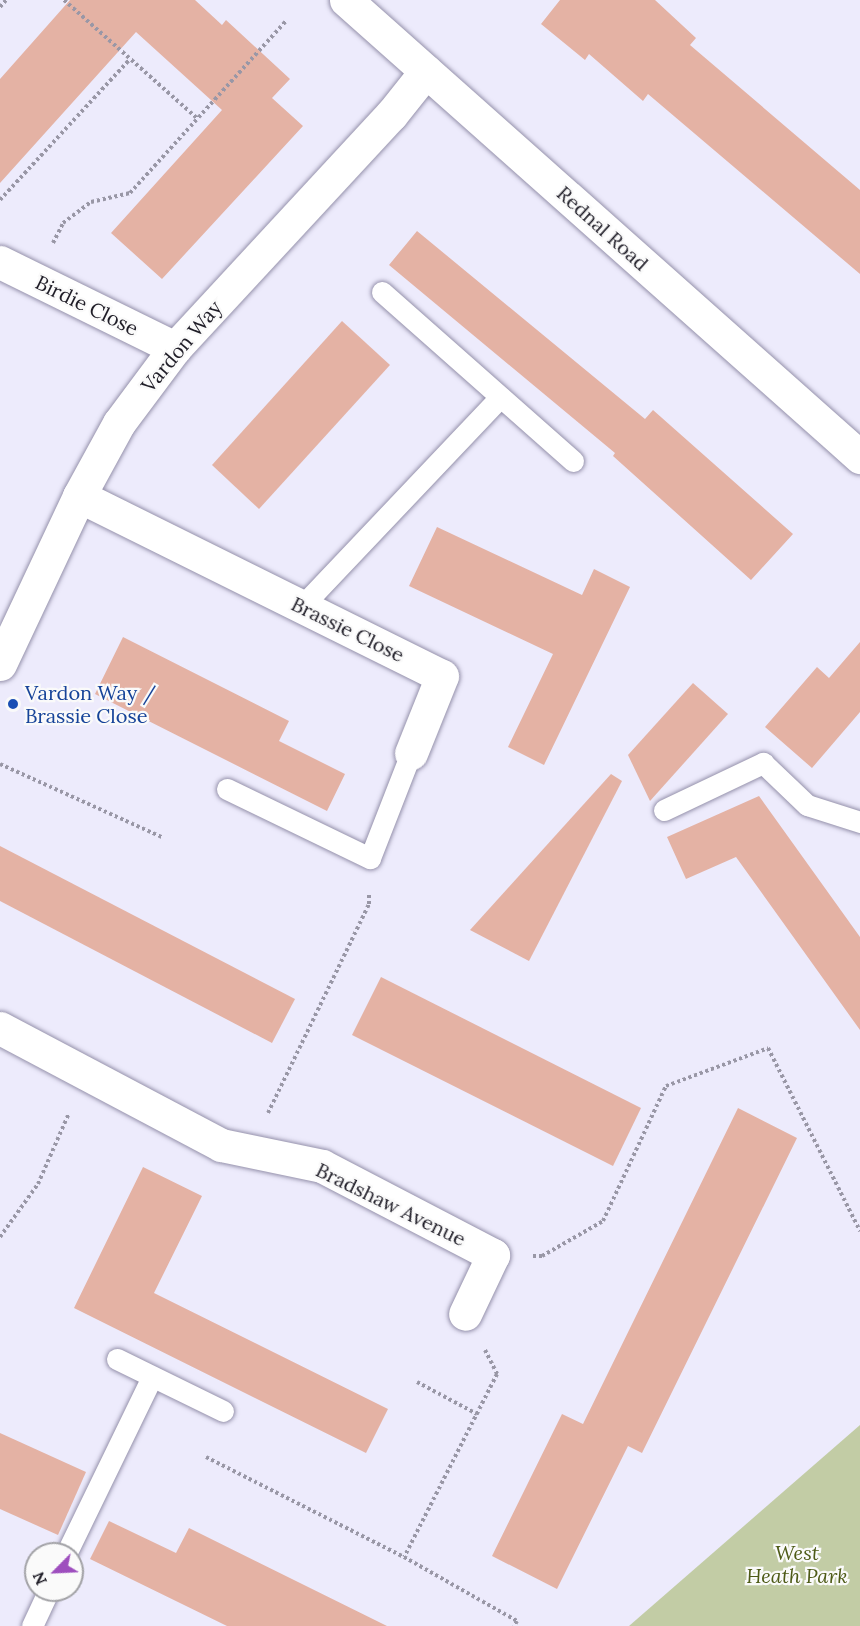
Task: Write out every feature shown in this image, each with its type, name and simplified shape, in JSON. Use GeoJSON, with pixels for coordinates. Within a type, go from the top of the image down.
{"type":"FeatureCollection","features":[{"type":"Feature","properties":{"kind":"street","name":"Rednal Road"},"geometry":{"type":"LineString","coordinates":[[346,0],[860,457]]}},
{"type":"Feature","properties":{"kind":"street","name":"Vardon Way"},"geometry":{"type":"LineString","coordinates":[[0,664],[79,496],[119,423],[175,348],[392,115],[426,71]]}},
{"type":"Feature","properties":{"kind":"street","name":"Birdie Close"},"geometry":{"type":"LineString","coordinates":[[0,262],[175,348]]}},
{"type":"Feature","properties":{"kind":"street","name":"Brassie Close"},"geometry":{"type":"LineString","coordinates":[[79,496],[441,676],[411,753]]}},
{"type":"Feature","properties":{"kind":"street","name":"Bradshaw Avenue"},"geometry":{"type":"LineString","coordinates":[[0,1028],[221,1144],[322,1166],[493,1255]]}},
{"type":"Feature","properties":{"kind":"street"},"geometry":{"type":"LineString","coordinates":[[465,1314],[493,1255]]}},
{"type":"Feature","properties":{"kind":"lane"},"geometry":{"type":"LineString","coordinates":[[382,292],[573,461]]}},
{"type":"Feature","properties":{"kind":"lane"},"geometry":{"type":"LineString","coordinates":[[302,606],[500,397]]}},
{"type":"Feature","properties":{"kind":"lane","name":"Brassie Close"},"geometry":{"type":"LineString","coordinates":[[370,858],[411,753]]}},
{"type":"Feature","properties":{"kind":"lane"},"geometry":{"type":"LineString","coordinates":[[664,810],[763,763],[807,805],[860,822]]}},
{"type":"Feature","properties":{"kind":"lane"},"geometry":{"type":"LineString","coordinates":[[227,789],[370,858]]}},
{"type":"Feature","properties":{"kind":"lane"},"geometry":{"type":"LineString","coordinates":[[117,1359],[223,1412]]}},
{"type":"Feature","properties":{"kind":"lane"},"geometry":{"type":"LineString","coordinates":[[72,1542],[152,1377]]}},
{"type":"Feature","properties":{"kind":"lane"},"geometry":{"type":"LineString","coordinates":[[32,1626],[43,1602]]}},
{"type":"Feature","properties":{"kind":"path"},"geometry":{"type":"LineString","coordinates":[[0,7],[6,0]]}},
{"type":"Feature","properties":{"kind":"path"},"geometry":{"type":"LineString","coordinates":[[64,0],[197,118]]}},
{"type":"Feature","properties":{"kind":"path"},"geometry":{"type":"LineString","coordinates":[[35,279],[63,224],[91,202],[130,192],[286,21]]}},
{"type":"Feature","properties":{"kind":"path"},"geometry":{"type":"LineString","coordinates":[[0,200],[130,59]]}},
{"type":"Feature","properties":{"kind":"path"},"geometry":{"type":"LineString","coordinates":[[0,764],[162,837]]}},
{"type":"Feature","properties":{"kind":"path"},"geometry":{"type":"LineString","coordinates":[[249,1151],[369,904],[370,858]]}},
{"type":"Feature","properties":{"kind":"path"},"geometry":{"type":"LineString","coordinates":[[493,1255],[542,1256],[603,1221],[666,1086],[768,1048],[860,1231]]}},
{"type":"Feature","properties":{"kind":"path"},"geometry":{"type":"LineString","coordinates":[[0,1237],[38,1184],[87,1074]]}},
{"type":"Feature","properties":{"kind":"path"},"geometry":{"type":"LineString","coordinates":[[404,1557],[497,1374],[465,1314]]}},
{"type":"Feature","properties":{"kind":"path"},"geometry":{"type":"LineString","coordinates":[[417,1382],[477,1414]]}},
{"type":"Feature","properties":{"kind":"path"},"geometry":{"type":"LineString","coordinates":[[206,1457],[404,1557],[517,1621],[514,1626]]}},
{"type":"Feature","properties":{"kind":"green space","name":"West Heath Park"},"geometry":{"type":"Polygon","coordinates":[[[860,1425],[860,1626],[629,1626],[860,1425]]]}},
{"type":"Feature","properties":{"kind":"building"},"geometry":{"type":"Polygon","coordinates":[[[70,0],[195,0],[222,25],[226,20],[290,79],[272,98],[303,126],[162,279],[111,233],[222,110],[136,32],[0,183],[0,79],[70,0]]]}},
{"type":"Feature","properties":{"kind":"building"},"geometry":{"type":"Polygon","coordinates":[[[560,0],[655,0],[696,38],[690,45],[860,190],[860,274],[648,94],[643,101],[589,54],[585,60],[541,24],[560,0]]]}},
{"type":"Feature","properties":{"kind":"building"},"geometry":{"type":"Polygon","coordinates":[[[417,231],[645,419],[653,410],[793,534],[751,580],[613,456],[615,453],[389,265],[417,231]]]}},
{"type":"Feature","properties":{"kind":"building"},"geometry":{"type":"Polygon","coordinates":[[[342,321],[390,365],[259,509],[212,465],[342,321]]]}},
{"type":"Feature","properties":{"kind":"building"},"geometry":{"type":"Polygon","coordinates":[[[437,527],[582,595],[594,569],[630,587],[544,765],[508,747],[553,654],[409,586],[437,527]]]}},
{"type":"Feature","properties":{"kind":"building"},"geometry":{"type":"Polygon","coordinates":[[[123,637],[289,721],[279,741],[345,774],[327,811],[95,694],[123,637]]]}},
{"type":"Feature","properties":{"kind":"building"},"geometry":{"type":"Polygon","coordinates":[[[860,642],[860,712],[812,768],[765,727],[817,667],[829,678],[860,642]]]}},
{"type":"Feature","properties":{"kind":"building"},"geometry":{"type":"Polygon","coordinates":[[[693,683],[728,714],[650,801],[628,755],[693,683]]]}},
{"type":"Feature","properties":{"kind":"building"},"geometry":{"type":"Polygon","coordinates":[[[611,774],[622,781],[529,961],[470,930],[611,774]]]}},
{"type":"Feature","properties":{"kind":"building"},"geometry":{"type":"Polygon","coordinates":[[[759,796],[860,937],[860,1030],[736,857],[686,879],[667,837],[759,796]]]}},
{"type":"Feature","properties":{"kind":"building"},"geometry":{"type":"Polygon","coordinates":[[[0,846],[295,999],[272,1043],[0,901],[0,846]]]}},
{"type":"Feature","properties":{"kind":"building"},"geometry":{"type":"Polygon","coordinates":[[[381,977],[641,1108],[613,1166],[352,1035],[381,977]]]}},
{"type":"Feature","properties":{"kind":"building"},"geometry":{"type":"Polygon","coordinates":[[[738,1108],[797,1138],[642,1453],[628,1446],[557,1589],[492,1556],[562,1414],[583,1424],[738,1108]]]}},
{"type":"Feature","properties":{"kind":"building"},"geometry":{"type":"Polygon","coordinates":[[[143,1167],[202,1196],[154,1293],[388,1409],[366,1453],[74,1308],[143,1167]]]}},
{"type":"Feature","properties":{"kind":"building"},"geometry":{"type":"Polygon","coordinates":[[[0,1433],[86,1472],[58,1535],[0,1509],[0,1433]]]}},
{"type":"Feature","properties":{"kind":"building"},"geometry":{"type":"Polygon","coordinates":[[[109,1521],[176,1553],[189,1528],[387,1626],[227,1626],[90,1559],[109,1521]]]}},
{"type":"Feature","properties":{"kind":"place","name":"Vardon Way / Brassie Close"},"geometry":{"type":"Point","coordinates":[13,704]}}]}
